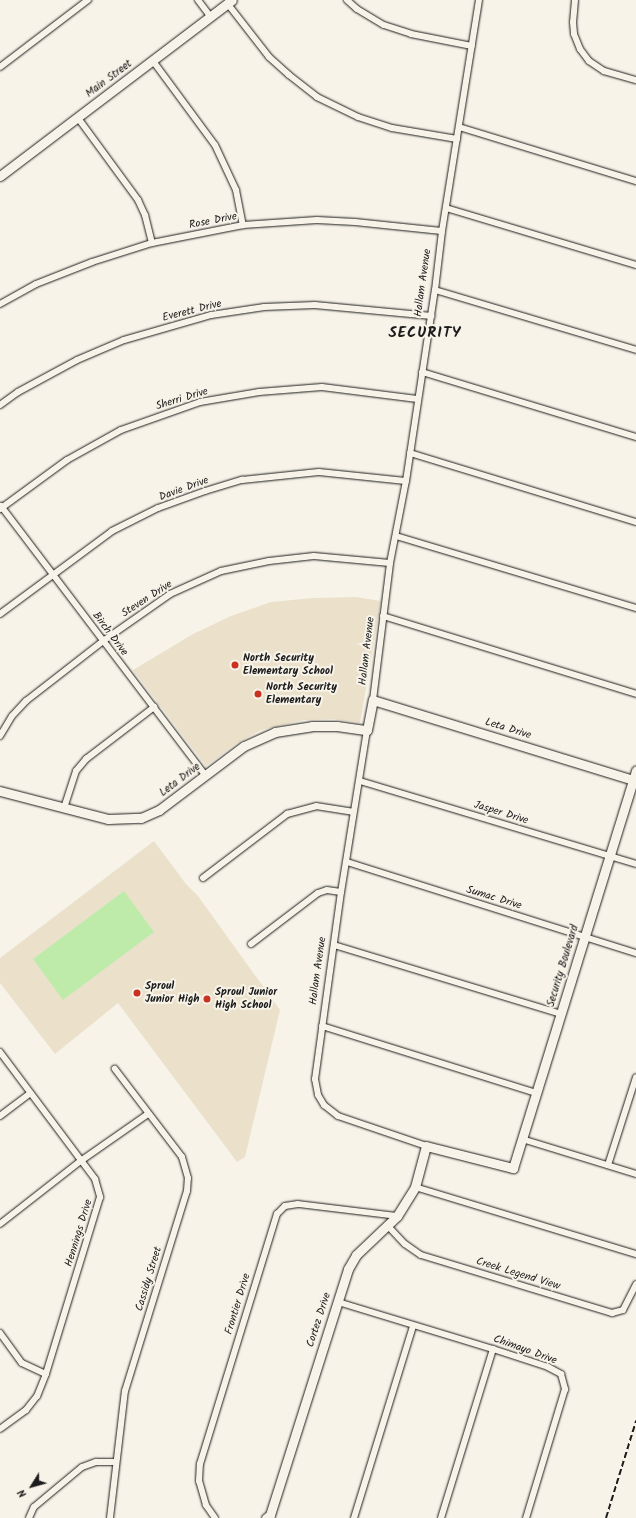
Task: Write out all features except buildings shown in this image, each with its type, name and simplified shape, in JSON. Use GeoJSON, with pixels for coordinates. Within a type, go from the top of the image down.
{"type":"FeatureCollection","features":[{"type":"Feature","properties":{"kind":"street"},"geometry":{"type":"LineString","coordinates":[[0,67],[88,0]]}},
{"type":"Feature","properties":{"kind":"street"},"geometry":{"type":"LineString","coordinates":[[198,0],[210,16]]}},
{"type":"Feature","properties":{"kind":"street"},"geometry":{"type":"LineString","coordinates":[[347,0],[357,9],[384,25],[411,34],[472,46]]}},
{"type":"Feature","properties":{"kind":"street","name":"Hallam Avenue"},"geometry":{"type":"LineString","coordinates":[[479,0],[460,127],[442,231],[435,290],[417,399],[406,481],[390,563],[373,700],[360,781],[353,812],[315,1079],[318,1095],[324,1106],[338,1116],[426,1146],[513,1168]]}},
{"type":"Feature","properties":{"kind":"street"},"geometry":{"type":"LineString","coordinates":[[575,0],[573,22],[574,34],[580,49],[589,60],[604,71],[636,80]]}},
{"type":"Feature","properties":{"kind":"street"},"geometry":{"type":"LineString","coordinates":[[229,2],[270,57],[289,75],[317,97],[358,117],[392,128],[457,139]]}},
{"type":"Feature","properties":{"kind":"street","name":"Main Street"},"geometry":{"type":"LineString","coordinates":[[0,176],[229,2]]}},
{"type":"Feature","properties":{"kind":"street"},"geometry":{"type":"LineString","coordinates":[[153,61],[215,145],[236,190],[243,225]]}},
{"type":"Feature","properties":{"kind":"street"},"geometry":{"type":"LineString","coordinates":[[78,118],[138,200],[152,243]]}},
{"type":"Feature","properties":{"kind":"street"},"geometry":{"type":"LineString","coordinates":[[460,127],[636,181]]}},
{"type":"Feature","properties":{"kind":"street"},"geometry":{"type":"LineString","coordinates":[[446,208],[636,265]]}},
{"type":"Feature","properties":{"kind":"street","name":"Rose Drive"},"geometry":{"type":"LineString","coordinates":[[0,304],[36,284],[92,262],[152,243],[243,225],[317,220],[355,222],[442,231]]}},
{"type":"Feature","properties":{"kind":"street"},"geometry":{"type":"LineString","coordinates":[[435,290],[636,350]]}},
{"type":"Feature","properties":{"kind":"street","name":"Everett Drive"},"geometry":{"type":"LineString","coordinates":[[0,405],[18,392],[91,354],[124,340],[211,315],[264,308],[315,305],[431,316]]}},
{"type":"Feature","properties":{"kind":"street"},"geometry":{"type":"LineString","coordinates":[[422,372],[636,437]]}},
{"type":"Feature","properties":{"kind":"street","name":"Sherri Drive"},"geometry":{"type":"LineString","coordinates":[[1,507],[67,460],[120,430],[200,402],[259,392],[322,387],[417,399]]}},
{"type":"Feature","properties":{"kind":"street"},"geometry":{"type":"LineString","coordinates":[[410,453],[636,522]]}},
{"type":"Feature","properties":{"kind":"street","name":"Davie Drive"},"geometry":{"type":"LineString","coordinates":[[0,614],[112,531],[158,508],[205,491],[242,480],[320,472],[406,481]]}},
{"type":"Feature","properties":{"kind":"street","name":"Birch Drive"},"geometry":{"type":"LineString","coordinates":[[1,507],[205,775]]}},
{"type":"Feature","properties":{"kind":"street"},"geometry":{"type":"LineString","coordinates":[[396,536],[636,608]]}},
{"type":"Feature","properties":{"kind":"street","name":"Steven Drive"},"geometry":{"type":"LineString","coordinates":[[0,736],[12,716],[26,701],[103,641],[170,594],[221,571],[269,561],[314,556],[390,563]]}},
{"type":"Feature","properties":{"kind":"street"},"geometry":{"type":"LineString","coordinates":[[383,616],[636,694]]}},
{"type":"Feature","properties":{"kind":"street","name":"Leta Drive"},"geometry":{"type":"LineString","coordinates":[[373,700],[635,780]]}},
{"type":"Feature","properties":{"kind":"street"},"geometry":{"type":"LineString","coordinates":[[64,808],[76,771],[86,759],[154,708]]}},
{"type":"Feature","properties":{"kind":"street","name":"Leta Drive"},"geometry":{"type":"LineString","coordinates":[[0,791],[108,819],[141,818],[159,810],[244,746],[275,732],[312,726],[337,726],[367,730]]}},
{"type":"Feature","properties":{"kind":"street","name":"Security Boulevard"},"geometry":{"type":"LineString","coordinates":[[513,1168],[609,857],[635,780],[636,771]]}},
{"type":"Feature","properties":{"kind":"street","name":"Jasper Drive"},"geometry":{"type":"LineString","coordinates":[[360,781],[636,864]]}},
{"type":"Feature","properties":{"kind":"street"},"geometry":{"type":"LineString","coordinates":[[204,878],[287,814],[316,806],[353,812]]}},
{"type":"Feature","properties":{"kind":"street","name":"Sumac Drive"},"geometry":{"type":"LineString","coordinates":[[346,862],[636,953]]}},
{"type":"Feature","properties":{"kind":"street"},"geometry":{"type":"LineString","coordinates":[[251,944],[318,893],[327,890],[341,892]]}},
{"type":"Feature","properties":{"kind":"street"},"geometry":{"type":"LineString","coordinates":[[334,945],[561,1014]]}},
{"type":"Feature","properties":{"kind":"street"},"geometry":{"type":"LineString","coordinates":[[322,1026],[536,1093]]}},
{"type":"Feature","properties":{"kind":"street","name":"Hennings Drive"},"geometry":{"type":"LineString","coordinates":[[0,1052],[95,1178],[100,1197],[46,1374],[37,1396],[26,1410],[0,1429]]}},
{"type":"Feature","properties":{"kind":"street","name":"Cassidy Street"},"geometry":{"type":"LineString","coordinates":[[110,1518],[125,1391],[187,1191],[188,1178],[182,1157],[115,1069]]}},
{"type":"Feature","properties":{"kind":"street"},"geometry":{"type":"LineString","coordinates":[[608,1165],[636,1076]]}},
{"type":"Feature","properties":{"kind":"street"},"geometry":{"type":"LineString","coordinates":[[0,1116],[30,1093]]}},
{"type":"Feature","properties":{"kind":"street"},"geometry":{"type":"LineString","coordinates":[[0,1224],[82,1160],[148,1114]]}},
{"type":"Feature","properties":{"kind":"street"},"geometry":{"type":"LineString","coordinates":[[522,1139],[636,1174]]}},
{"type":"Feature","properties":{"kind":"street","name":"Cortez Drive"},"geometry":{"type":"LineString","coordinates":[[266,1518],[270,1515],[348,1269],[356,1255],[397,1216],[415,1187],[426,1146]]}},
{"type":"Feature","properties":{"kind":"street"},"geometry":{"type":"LineString","coordinates":[[415,1187],[636,1254]]}},
{"type":"Feature","properties":{"kind":"street","name":"Frontier Drive"},"geometry":{"type":"LineString","coordinates":[[215,1518],[206,1505],[199,1481],[200,1464],[277,1214],[285,1206],[298,1204],[397,1216]]}},
{"type":"Feature","properties":{"kind":"street","name":"Creek Legend View"},"geometry":{"type":"LineString","coordinates":[[387,1225],[405,1244],[421,1255],[612,1313],[623,1310],[636,1284]]}},
{"type":"Feature","properties":{"kind":"street","name":"Chimayo Drive"},"geometry":{"type":"LineString","coordinates":[[338,1302],[493,1349],[562,1374],[565,1389],[526,1518]]}},
{"type":"Feature","properties":{"kind":"street"},"geometry":{"type":"LineString","coordinates":[[354,1518],[414,1326]]}},
{"type":"Feature","properties":{"kind":"street"},"geometry":{"type":"LineString","coordinates":[[0,1333],[22,1363],[46,1374]]}},
{"type":"Feature","properties":{"kind":"street"},"geometry":{"type":"LineString","coordinates":[[441,1518],[493,1349]]}},
{"type":"Feature","properties":{"kind":"street"},"geometry":{"type":"LineString","coordinates":[[29,1518],[34,1507],[82,1467],[96,1462],[116,1462]]}},
{"type":"Feature","properties":{"kind":"shaded area","name":"North Security Elementary"},"geometry":{"type":"Polygon","coordinates":[[[356,597],[381,601],[360,723],[333,719],[304,720],[261,730],[237,743],[206,766],[133,670],[193,634],[231,616],[271,602],[313,598],[356,597]]]}},
{"type":"Feature","properties":{"kind":"shaded area","name":"Sproul Junior High"},"geometry":{"type":"Polygon","coordinates":[[[154,841],[186,884],[198,896],[280,1010],[245,1157],[237,1162],[118,1003],[55,1054],[0,983],[0,958],[154,841]]]}},
{"type":"Feature","properties":{"kind":"green space"},"geometry":{"type":"Polygon","coordinates":[[[124,891],[154,932],[63,1000],[33,959],[124,891]]]}},
{"type":"Feature","properties":{"kind":"railway"},"geometry":{"type":"LineString","coordinates":[[606,1518],[636,1421]]}},
{"type":"Feature","properties":{"kind":"place","name":"North Security Elementary School"},"geometry":{"type":"Point","coordinates":[235,665]}},
{"type":"Feature","properties":{"kind":"place","name":"North Security Elementary"},"geometry":{"type":"Point","coordinates":[258,694]}},
{"type":"Feature","properties":{"kind":"place","name":"Sproul Junior High"},"geometry":{"type":"Point","coordinates":[137,993]}},
{"type":"Feature","properties":{"kind":"place","name":"Sproul Junior High School"},"geometry":{"type":"Point","coordinates":[207,999]}},
{"type":"Feature","properties":{"kind":"district","name":"SECURITY"},"geometry":{"type":"Point","coordinates":[425,334]}}]}
